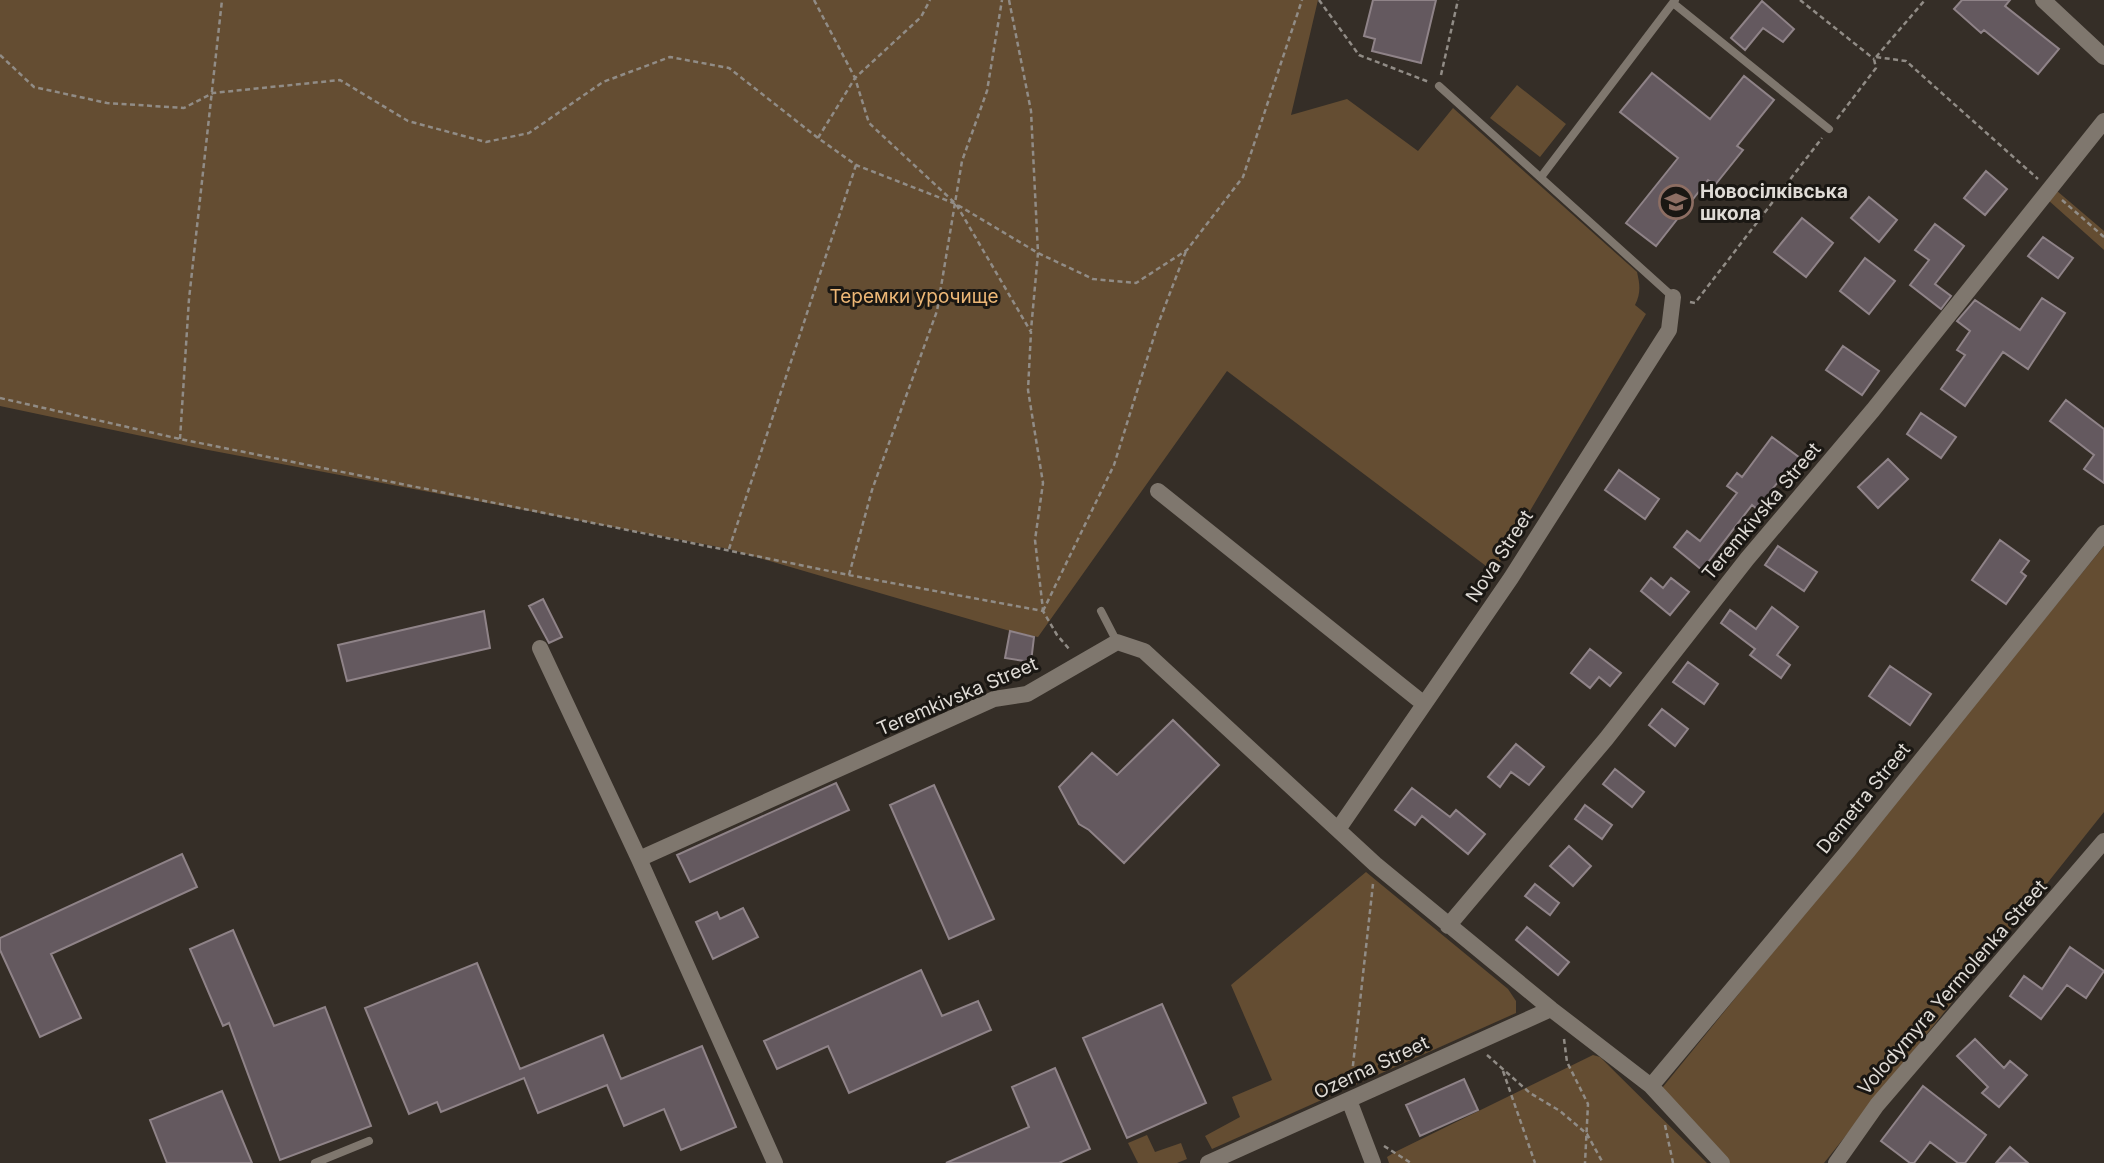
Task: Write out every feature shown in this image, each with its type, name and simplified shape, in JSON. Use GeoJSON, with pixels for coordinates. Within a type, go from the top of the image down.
{"type":"FeatureCollection","features":[{"type":"Feature","properties":{"kind":"street"},"geometry":{"type":"LineString","coordinates":[[2043,0],[2104,57]]}},
{"type":"Feature","properties":{"kind":"street","name":"Teremkivska Street"},"geometry":{"type":"LineString","coordinates":[[1448,926],[1606,739],[1747,559],[1873,410],[2104,121]]}},
{"type":"Feature","properties":{"kind":"street","name":"Nova Street"},"geometry":{"type":"LineString","coordinates":[[1339,828],[1511,578],[1669,330],[1673,297]]}},
{"type":"Feature","properties":{"kind":"street"},"geometry":{"type":"LineString","coordinates":[[1158,491],[1424,704]]}},
{"type":"Feature","properties":{"kind":"street","name":"Demetra Street"},"geometry":{"type":"LineString","coordinates":[[1654,1089],[2104,533]]}},
{"type":"Feature","properties":{"kind":"street"},"geometry":{"type":"LineString","coordinates":[[1117,642],[1144,651],[1375,864],[1448,926],[1654,1089],[1722,1163]]}},
{"type":"Feature","properties":{"kind":"street","name":"Teremkivska Street"},"geometry":{"type":"LineString","coordinates":[[639,859],[994,699],[1027,694],[1117,642]]}},
{"type":"Feature","properties":{"kind":"street"},"geometry":{"type":"LineString","coordinates":[[540,648],[639,859],[775,1163]]}},
{"type":"Feature","properties":{"kind":"street","name":"Volodymyra Yermolenka Street"},"geometry":{"type":"LineString","coordinates":[[1836,1163],[1877,1105],[2104,841]]}},
{"type":"Feature","properties":{"kind":"street","name":"Ozerna Street"},"geometry":{"type":"LineString","coordinates":[[1208,1163],[1474,1044],[1556,1012]]}},
{"type":"Feature","properties":{"kind":"street"},"geometry":{"type":"LineString","coordinates":[[1349,1100],[1373,1163]]}},
{"type":"Feature","properties":{"kind":"lane"},"geometry":{"type":"LineString","coordinates":[[1541,177],[1674,2],[1829,129]]}},
{"type":"Feature","properties":{"kind":"lane"},"geometry":{"type":"LineString","coordinates":[[1439,86],[1673,297]]}},
{"type":"Feature","properties":{"kind":"lane"},"geometry":{"type":"LineString","coordinates":[[1101,611],[1117,642]]}},
{"type":"Feature","properties":{"kind":"lane"},"geometry":{"type":"LineString","coordinates":[[315,1163],[369,1141]]}},
{"type":"Feature","properties":{"kind":"path"},"geometry":{"type":"LineString","coordinates":[[180,439],[189,299],[222,0]]}},
{"type":"Feature","properties":{"kind":"path"},"geometry":{"type":"LineString","coordinates":[[814,0],[855,78],[869,123],[956,204],[1031,331]]}},
{"type":"Feature","properties":{"kind":"path"},"geometry":{"type":"LineString","coordinates":[[818,138],[855,78],[921,17],[930,0]]}},
{"type":"Feature","properties":{"kind":"path"},"geometry":{"type":"LineString","coordinates":[[849,575],[872,490],[936,311],[962,161],[987,91],[1002,0]]}},
{"type":"Feature","properties":{"kind":"path"},"geometry":{"type":"LineString","coordinates":[[1009,0],[1031,111],[1038,253],[1028,390],[1043,483],[1035,540],[1043,611],[1057,635],[1081,663]]}},
{"type":"Feature","properties":{"kind":"path"},"geometry":{"type":"LineString","coordinates":[[0,55],[34,87],[107,103],[184,108],[212,93],[340,80],[408,121],[486,142],[528,133],[603,82],[670,57],[729,68],[856,165],[956,204],[1038,253],[1093,279],[1136,283],[1186,250],[1242,177],[1302,0]]}},
{"type":"Feature","properties":{"kind":"path"},"geometry":{"type":"LineString","coordinates":[[1319,0],[1359,55],[1439,86],[1458,0]]}},
{"type":"Feature","properties":{"kind":"path"},"geometry":{"type":"LineString","coordinates":[[1800,0],[1875,58],[1906,61],[2104,237]]}},
{"type":"Feature","properties":{"kind":"path"},"geometry":{"type":"LineString","coordinates":[[1673,297],[1695,303],[1876,68],[1875,58],[1925,0]]}},
{"type":"Feature","properties":{"kind":"path"},"geometry":{"type":"LineString","coordinates":[[729,549],[856,165]]}},
{"type":"Feature","properties":{"kind":"path"},"geometry":{"type":"LineString","coordinates":[[1043,611],[1114,465],[1157,327],[1186,250]]}},
{"type":"Feature","properties":{"kind":"path"},"geometry":{"type":"LineString","coordinates":[[0,398],[180,439],[849,575],[1043,611]]}},
{"type":"Feature","properties":{"kind":"path"},"geometry":{"type":"LineString","coordinates":[[1349,1100],[1375,864]]}},
{"type":"Feature","properties":{"kind":"path"},"geometry":{"type":"LineString","coordinates":[[1556,1012],[1567,1062],[1588,1104],[1586,1163]]}},
{"type":"Feature","properties":{"kind":"path"},"geometry":{"type":"LineString","coordinates":[[1474,1044],[1530,1093],[1560,1111],[1587,1134],[1603,1163]]}},
{"type":"Feature","properties":{"kind":"path"},"geometry":{"type":"LineString","coordinates":[[1502,1068],[1535,1163]]}},
{"type":"Feature","properties":{"kind":"path"},"geometry":{"type":"LineString","coordinates":[[1654,1089],[1673,1163]]}},
{"type":"Feature","properties":{"kind":"green space","name":"Теремки урочище"},"geometry":{"type":"Polygon","coordinates":[[[0,0],[1318,0],[1291,115],[1347,99],[1418,151],[1453,108],[1637,272],[1639,289],[1635,305],[1646,314],[1494,572],[1227,371],[1038,637],[729,549],[203,449],[0,406],[0,0]]]}},
{"type":"Feature","properties":{"kind":"green space"},"geometry":{"type":"Polygon","coordinates":[[[1517,85],[1566,124],[1540,157],[1490,118],[1517,85]]]}},
{"type":"Feature","properties":{"kind":"green space"},"geometry":{"type":"Polygon","coordinates":[[[2057,191],[2104,231],[2104,250],[2048,200],[2057,191]]]}},
{"type":"Feature","properties":{"kind":"green space"},"geometry":{"type":"Polygon","coordinates":[[[2104,546],[2104,812],[1824,1163],[1730,1163],[1662,1088],[2104,546]]]}},
{"type":"Feature","properties":{"kind":"green space"},"geometry":{"type":"Polygon","coordinates":[[[1366,872],[1508,989],[1516,1001],[1516,1013],[1212,1149],[1205,1136],[1240,1117],[1232,1097],[1272,1080],[1231,985],[1366,872]]]}},
{"type":"Feature","properties":{"kind":"green space"},"geometry":{"type":"Polygon","coordinates":[[[1593,1055],[1600,1057],[1707,1163],[1389,1163],[1387,1157],[1395,1152],[1593,1055]]]}},
{"type":"Feature","properties":{"kind":"green space"},"geometry":{"type":"Polygon","coordinates":[[[1147,1135],[1155,1152],[1181,1143],[1187,1159],[1177,1163],[1138,1163],[1128,1143],[1147,1135]]]}},
{"type":"Feature","properties":{"kind":"building"},"geometry":{"type":"Polygon","coordinates":[[[1373,0],[1436,0],[1421,63],[1372,51],[1375,39],[1364,36],[1373,0]]]}},
{"type":"Feature","properties":{"kind":"building"},"geometry":{"type":"Polygon","coordinates":[[[1962,0],[2010,0],[2005,6],[2059,49],[2038,74],[1984,30],[1981,33],[1954,9],[1962,0]]]}},
{"type":"Feature","properties":{"kind":"building"},"geometry":{"type":"Polygon","coordinates":[[[1762,1],[1794,29],[1783,42],[1763,28],[1745,50],[1731,38],[1762,1]]]}},
{"type":"Feature","properties":{"kind":"building"},"geometry":{"type":"Polygon","coordinates":[[[1652,73],[1710,119],[1744,76],[1774,100],[1737,146],[1743,150],[1715,185],[1708,180],[1656,246],[1626,223],[1678,158],[1620,112],[1652,73]]]}},
{"type":"Feature","properties":{"kind":"building"},"geometry":{"type":"Polygon","coordinates":[[[1986,171],[2007,189],[1985,215],[1964,198],[1986,171]]]}},
{"type":"Feature","properties":{"kind":"building"},"geometry":{"type":"Polygon","coordinates":[[[1869,197],[1897,220],[1879,242],[1851,218],[1869,197]]]}},
{"type":"Feature","properties":{"kind":"building"},"geometry":{"type":"Polygon","coordinates":[[[1802,218],[1833,243],[1806,277],[1774,252],[1802,218]]]}},
{"type":"Feature","properties":{"kind":"building"},"geometry":{"type":"Polygon","coordinates":[[[1935,224],[1964,246],[1935,284],[1951,296],[1941,309],[1910,285],[1929,260],[1915,250],[1935,224]]]}},
{"type":"Feature","properties":{"kind":"building"},"geometry":{"type":"Polygon","coordinates":[[[2043,237],[2073,258],[2058,278],[2028,256],[2043,237]]]}},
{"type":"Feature","properties":{"kind":"building"},"geometry":{"type":"Polygon","coordinates":[[[1865,258],[1895,281],[1869,314],[1840,291],[1865,258]]]}},
{"type":"Feature","properties":{"kind":"building"},"geometry":{"type":"Polygon","coordinates":[[[2042,298],[2065,313],[2028,369],[2003,352],[1965,406],[1941,389],[1965,355],[1957,350],[1970,331],[1957,321],[1975,300],[2020,330],[2042,298]]]}},
{"type":"Feature","properties":{"kind":"building"},"geometry":{"type":"Polygon","coordinates":[[[1843,346],[1879,371],[1862,395],[1826,370],[1843,346]]]}},
{"type":"Feature","properties":{"kind":"building"},"geometry":{"type":"Polygon","coordinates":[[[2066,400],[2104,429],[2104,483],[2084,469],[2094,455],[2050,421],[2066,400]]]}},
{"type":"Feature","properties":{"kind":"building"},"geometry":{"type":"Polygon","coordinates":[[[1921,413],[1956,437],[1941,458],[1907,434],[1921,413]]]}},
{"type":"Feature","properties":{"kind":"building"},"geometry":{"type":"Polygon","coordinates":[[[1772,437],[1800,458],[1757,509],[1752,505],[1702,570],[1674,547],[1687,531],[1700,541],[1737,493],[1727,486],[1737,473],[1742,477],[1772,437]]]}},
{"type":"Feature","properties":{"kind":"building"},"geometry":{"type":"Polygon","coordinates":[[[1888,459],[1908,479],[1878,508],[1858,487],[1888,459]]]}},
{"type":"Feature","properties":{"kind":"building"},"geometry":{"type":"Polygon","coordinates":[[[1619,470],[1659,499],[1645,519],[1605,490],[1619,470]]]}},
{"type":"Feature","properties":{"kind":"building"},"geometry":{"type":"Polygon","coordinates":[[[2000,540],[2029,561],[2021,572],[2026,576],[2006,604],[1972,580],[2000,540]]]}},
{"type":"Feature","properties":{"kind":"building"},"geometry":{"type":"Polygon","coordinates":[[[1778,546],[1817,572],[1804,591],[1765,565],[1778,546]]]}},
{"type":"Feature","properties":{"kind":"building"},"geometry":{"type":"Polygon","coordinates":[[[1651,578],[1663,588],[1671,578],[1689,592],[1670,615],[1641,591],[1651,578]]]}},
{"type":"Feature","properties":{"kind":"building"},"geometry":{"type":"Polygon","coordinates":[[[543,599],[562,637],[549,643],[529,606],[543,599]]]}},
{"type":"Feature","properties":{"kind":"building"},"geometry":{"type":"Polygon","coordinates":[[[1772,607],[1798,627],[1777,655],[1790,665],[1781,678],[1750,655],[1755,649],[1721,623],[1730,610],[1756,629],[1772,607]]]}},
{"type":"Feature","properties":{"kind":"building"},"geometry":{"type":"Polygon","coordinates":[[[484,611],[490,648],[347,681],[338,645],[484,611]]]}},
{"type":"Feature","properties":{"kind":"building"},"geometry":{"type":"Polygon","coordinates":[[[1010,631],[1034,637],[1031,662],[1005,658],[1010,631]]]}},
{"type":"Feature","properties":{"kind":"building"},"geometry":{"type":"Polygon","coordinates":[[[1590,649],[1621,673],[1610,686],[1599,677],[1590,688],[1571,673],[1590,649]]]}},
{"type":"Feature","properties":{"kind":"building"},"geometry":{"type":"Polygon","coordinates":[[[1688,662],[1718,684],[1704,704],[1673,682],[1688,662]]]}},
{"type":"Feature","properties":{"kind":"building"},"geometry":{"type":"Polygon","coordinates":[[[1890,666],[1931,694],[1910,725],[1869,696],[1890,666]]]}},
{"type":"Feature","properties":{"kind":"building"},"geometry":{"type":"Polygon","coordinates":[[[1662,709],[1688,729],[1675,746],[1649,725],[1662,709]]]}},
{"type":"Feature","properties":{"kind":"building"},"geometry":{"type":"Polygon","coordinates":[[[1173,720],[1219,765],[1124,863],[1079,824],[1059,787],[1092,753],[1117,775],[1173,720]]]}},
{"type":"Feature","properties":{"kind":"building"},"geometry":{"type":"Polygon","coordinates":[[[1516,744],[1544,767],[1529,785],[1511,772],[1500,787],[1488,777],[1516,744]]]}},
{"type":"Feature","properties":{"kind":"building"},"geometry":{"type":"Polygon","coordinates":[[[1615,769],[1644,792],[1632,807],[1603,784],[1615,769]]]}},
{"type":"Feature","properties":{"kind":"building"},"geometry":{"type":"Polygon","coordinates":[[[836,783],[849,810],[690,882],[677,855],[836,783]]]}},
{"type":"Feature","properties":{"kind":"building"},"geometry":{"type":"Polygon","coordinates":[[[934,785],[994,919],[949,939],[890,805],[934,785]]]}},
{"type":"Feature","properties":{"kind":"building"},"geometry":{"type":"Polygon","coordinates":[[[1412,788],[1450,817],[1456,810],[1485,834],[1468,854],[1422,816],[1415,825],[1395,810],[1412,788]]]}},
{"type":"Feature","properties":{"kind":"building"},"geometry":{"type":"Polygon","coordinates":[[[1585,805],[1612,825],[1602,839],[1575,819],[1585,805]]]}},
{"type":"Feature","properties":{"kind":"building"},"geometry":{"type":"Polygon","coordinates":[[[1569,846],[1591,866],[1573,886],[1550,866],[1569,846]]]}},
{"type":"Feature","properties":{"kind":"building"},"geometry":{"type":"Polygon","coordinates":[[[182,854],[197,887],[51,954],[81,1018],[40,1037],[0,950],[0,938],[182,854]]]}},
{"type":"Feature","properties":{"kind":"building"},"geometry":{"type":"Polygon","coordinates":[[[1535,884],[1559,903],[1550,915],[1525,896],[1535,884]]]}},
{"type":"Feature","properties":{"kind":"building"},"geometry":{"type":"Polygon","coordinates":[[[743,908],[758,937],[713,959],[696,922],[717,912],[720,919],[743,908]]]}},
{"type":"Feature","properties":{"kind":"building"},"geometry":{"type":"Polygon","coordinates":[[[1527,927],[1569,962],[1558,975],[1516,940],[1527,927]]]}},
{"type":"Feature","properties":{"kind":"building"},"geometry":{"type":"Polygon","coordinates":[[[233,930],[274,1026],[325,1007],[371,1126],[280,1160],[229,1023],[223,1026],[190,949],[233,930]]]}},
{"type":"Feature","properties":{"kind":"building"},"geometry":{"type":"Polygon","coordinates":[[[2070,947],[2104,971],[2086,998],[2067,985],[2041,1019],[2010,996],[2024,976],[2042,989],[2070,947]]]}},
{"type":"Feature","properties":{"kind":"building"},"geometry":{"type":"Polygon","coordinates":[[[477,963],[520,1069],[603,1035],[621,1079],[702,1046],[736,1127],[681,1150],[664,1109],[624,1126],[607,1085],[538,1113],[524,1078],[441,1112],[437,1102],[409,1114],[365,1008],[477,963]]]}},
{"type":"Feature","properties":{"kind":"building"},"geometry":{"type":"Polygon","coordinates":[[[921,970],[942,1016],[978,1001],[991,1030],[849,1093],[828,1046],[777,1069],[764,1041],[921,970]]]}},
{"type":"Feature","properties":{"kind":"building"},"geometry":{"type":"Polygon","coordinates":[[[1162,1004],[1206,1103],[1127,1138],[1083,1038],[1162,1004]]]}},
{"type":"Feature","properties":{"kind":"building"},"geometry":{"type":"Polygon","coordinates":[[[1975,1039],[2004,1068],[2010,1061],[2027,1075],[1999,1107],[1982,1093],[1988,1087],[1957,1056],[1975,1039]]]}},
{"type":"Feature","properties":{"kind":"building"},"geometry":{"type":"Polygon","coordinates":[[[1055,1068],[1090,1149],[1059,1163],[946,1163],[1029,1127],[1012,1087],[1055,1068]]]}},
{"type":"Feature","properties":{"kind":"building"},"geometry":{"type":"Polygon","coordinates":[[[1464,1079],[1478,1110],[1420,1136],[1406,1105],[1464,1079]]]}},
{"type":"Feature","properties":{"kind":"building"},"geometry":{"type":"Polygon","coordinates":[[[1923,1086],[1986,1135],[1965,1163],[1958,1163],[1930,1142],[1914,1163],[1910,1163],[1881,1141],[1923,1086]]]}},
{"type":"Feature","properties":{"kind":"building"},"geometry":{"type":"Polygon","coordinates":[[[222,1091],[252,1163],[167,1163],[150,1120],[222,1091]]]}},
{"type":"Feature","properties":{"kind":"building"},"geometry":{"type":"Polygon","coordinates":[[[2010,1147],[2028,1163],[1996,1163],[2010,1147]]]}},
{"type":"Feature","properties":{"kind":"place","name":"Новосілківська школа"},"geometry":{"type":"Point","coordinates":[1676,202]}}]}
